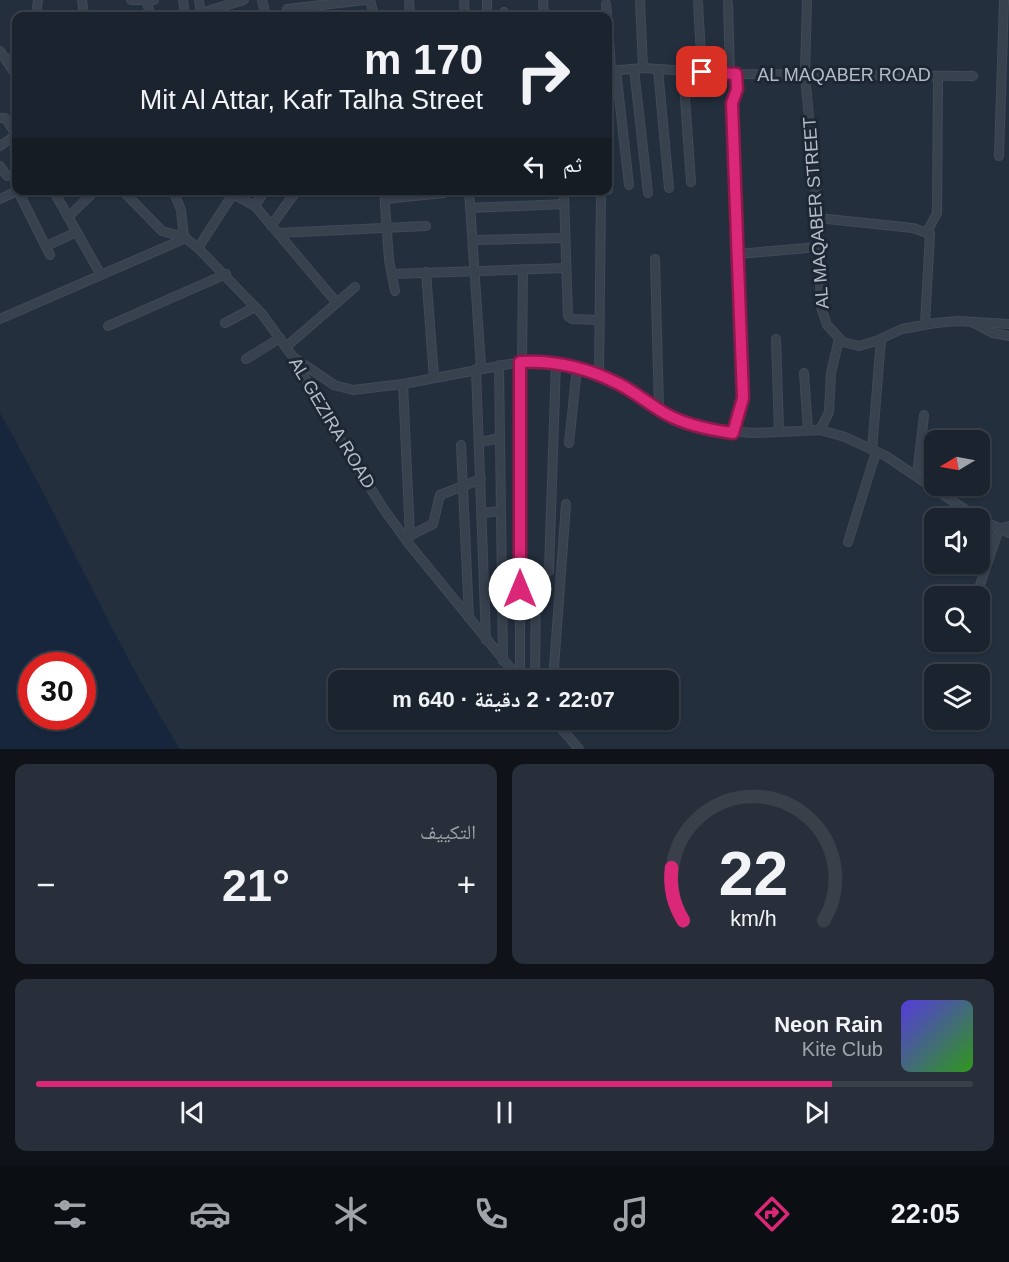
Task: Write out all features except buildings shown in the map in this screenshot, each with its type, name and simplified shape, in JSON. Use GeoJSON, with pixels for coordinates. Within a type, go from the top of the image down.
{"type":"FeatureCollection","features":[{"type":"Feature","properties":{"kind":"street"},"geometry":{"type":"LineString","coordinates":[[133,0],[154,0]]}},
{"type":"Feature","properties":{"kind":"street"},"geometry":{"type":"LineString","coordinates":[[210,12],[244,0]]}},
{"type":"Feature","properties":{"kind":"street"},"geometry":{"type":"LineString","coordinates":[[287,9],[368,0]]}},
{"type":"Feature","properties":{"kind":"street"},"geometry":{"type":"LineString","coordinates":[[640,0],[639,68],[648,193]]}},
{"type":"Feature","properties":{"kind":"street","name":"AL MAQABER STREET"},"geometry":{"type":"LineString","coordinates":[[807,0],[806,74],[818,218],[822,313],[827,325],[839,339]]}},
{"type":"Feature","properties":{"kind":"street"},"geometry":{"type":"LineString","coordinates":[[999,156],[1004,0]]}},
{"type":"Feature","properties":{"kind":"street"},"geometry":{"type":"LineString","coordinates":[[698,3],[702,72]]}},
{"type":"Feature","properties":{"kind":"street"},"geometry":{"type":"LineString","coordinates":[[728,3],[733,74],[737,89],[732,103],[743,398],[733,433]]}},
{"type":"Feature","properties":{"kind":"street"},"geometry":{"type":"LineString","coordinates":[[606,4],[607,12]]}},
{"type":"Feature","properties":{"kind":"street"},"geometry":{"type":"LineString","coordinates":[[0,51],[12,69]]}},
{"type":"Feature","properties":{"kind":"street"},"geometry":{"type":"LineString","coordinates":[[7,62],[12,58]]}},
{"type":"Feature","properties":{"kind":"street","name":"AL MAQABER ROAD"},"geometry":{"type":"LineString","coordinates":[[612,71],[639,68],[733,74],[973,76]]}},
{"type":"Feature","properties":{"kind":"street"},"geometry":{"type":"LineString","coordinates":[[658,69],[669,188]]}},
{"type":"Feature","properties":{"kind":"street"},"geometry":{"type":"LineString","coordinates":[[683,70],[691,182]]}},
{"type":"Feature","properties":{"kind":"street"},"geometry":{"type":"LineString","coordinates":[[612,71],[629,185]]}},
{"type":"Feature","properties":{"kind":"street"},"geometry":{"type":"LineString","coordinates":[[925,324],[930,240],[927,232],[937,213],[938,76]]}},
{"type":"Feature","properties":{"kind":"street"},"geometry":{"type":"LineString","coordinates":[[0,118],[4,118],[12,129]]}},
{"type":"Feature","properties":{"kind":"street"},"geometry":{"type":"LineString","coordinates":[[0,166],[7,176]]}},
{"type":"Feature","properties":{"kind":"street"},"geometry":{"type":"LineString","coordinates":[[20,195],[51,255]]}},
{"type":"Feature","properties":{"kind":"street"},"geometry":{"type":"LineString","coordinates":[[56,195],[101,275]]}},
{"type":"Feature","properties":{"kind":"street"},"geometry":{"type":"LineString","coordinates":[[68,217],[91,195]]}},
{"type":"Feature","properties":{"kind":"street","name":"AL GEZIRA ROAD"},"geometry":{"type":"LineString","coordinates":[[127,195],[162,231],[185,238],[198,248],[226,274],[255,307],[286,346],[342,443],[407,538],[511,670]]}},
{"type":"Feature","properties":{"kind":"street"},"geometry":{"type":"LineString","coordinates":[[0,319],[185,238],[181,210],[175,195]]}},
{"type":"Feature","properties":{"kind":"street"},"geometry":{"type":"LineString","coordinates":[[198,248],[232,195]]}},
{"type":"Feature","properties":{"kind":"street"},"geometry":{"type":"LineString","coordinates":[[238,195],[255,207],[337,303]]}},
{"type":"Feature","properties":{"kind":"street"},"geometry":{"type":"LineString","coordinates":[[255,207],[263,195]]}},
{"type":"Feature","properties":{"kind":"street"},"geometry":{"type":"LineString","coordinates":[[271,226],[293,195]]}},
{"type":"Feature","properties":{"kind":"street"},"geometry":{"type":"LineString","coordinates":[[384,195],[395,291]]}},
{"type":"Feature","properties":{"kind":"street"},"geometry":{"type":"LineString","coordinates":[[469,195],[475,271],[486,640]]}},
{"type":"Feature","properties":{"kind":"street"},"geometry":{"type":"LineString","coordinates":[[599,375],[605,195]]}},
{"type":"Feature","properties":{"kind":"street"},"geometry":{"type":"LineString","coordinates":[[470,208],[564,200],[568,317],[600,320]]}},
{"type":"Feature","properties":{"kind":"street"},"geometry":{"type":"LineString","coordinates":[[818,218],[927,232]]}},
{"type":"Feature","properties":{"kind":"street"},"geometry":{"type":"LineString","coordinates":[[278,233],[387,230],[426,226]]}},
{"type":"Feature","properties":{"kind":"street"},"geometry":{"type":"LineString","coordinates":[[46,246],[77,232]]}},
{"type":"Feature","properties":{"kind":"street"},"geometry":{"type":"LineString","coordinates":[[473,240],[565,238]]}},
{"type":"Feature","properties":{"kind":"street"},"geometry":{"type":"LineString","coordinates":[[737,254],[819,247]]}},
{"type":"Feature","properties":{"kind":"street"},"geometry":{"type":"LineString","coordinates":[[655,260],[658,409]]}},
{"type":"Feature","properties":{"kind":"street"},"geometry":{"type":"LineString","coordinates":[[392,274],[566,268]]}},
{"type":"Feature","properties":{"kind":"street"},"geometry":{"type":"LineString","coordinates":[[520,670],[523,269]]}},
{"type":"Feature","properties":{"kind":"street"},"geometry":{"type":"LineString","coordinates":[[426,272],[434,378]]}},
{"type":"Feature","properties":{"kind":"street"},"geometry":{"type":"LineString","coordinates":[[108,326],[226,274]]}},
{"type":"Feature","properties":{"kind":"street"},"geometry":{"type":"LineString","coordinates":[[286,346],[355,287]]}},
{"type":"Feature","properties":{"kind":"street"},"geometry":{"type":"LineString","coordinates":[[225,323],[255,307]]}},
{"type":"Feature","properties":{"kind":"street"},"geometry":{"type":"LineString","coordinates":[[971,321],[993,333],[1009,336]]}},
{"type":"Feature","properties":{"kind":"street"},"geometry":{"type":"LineString","coordinates":[[820,430],[829,412],[831,373],[839,339],[859,346],[902,329],[925,324],[971,321],[1009,324]]}},
{"type":"Feature","properties":{"kind":"street"},"geometry":{"type":"LineString","coordinates":[[246,359],[280,338]]}},
{"type":"Feature","properties":{"kind":"street"},"geometry":{"type":"LineString","coordinates":[[776,339],[779,431]]}},
{"type":"Feature","properties":{"kind":"street"},"geometry":{"type":"LineString","coordinates":[[848,542],[874,451],[881,339]]}},
{"type":"Feature","properties":{"kind":"street"},"geometry":{"type":"LineString","coordinates":[[293,357],[324,379],[343,388],[364,390],[478,368],[521,362],[556,362],[599,375],[619,384],[658,409],[688,424],[733,433],[820,430],[844,437],[917,475],[964,508]]}},
{"type":"Feature","properties":{"kind":"street"},"geometry":{"type":"LineString","coordinates":[[535,670],[536,575],[549,571],[556,362]]}},
{"type":"Feature","properties":{"kind":"street"},"geometry":{"type":"LineString","coordinates":[[499,365],[503,661]]}},
{"type":"Feature","properties":{"kind":"street"},"geometry":{"type":"LineString","coordinates":[[569,443],[577,368]]}},
{"type":"Feature","properties":{"kind":"street"},"geometry":{"type":"LineString","coordinates":[[804,373],[808,430]]}},
{"type":"Feature","properties":{"kind":"street"},"geometry":{"type":"LineString","coordinates":[[403,384],[407,538],[425,531],[435,522],[440,495],[481,479]]}},
{"type":"Feature","properties":{"kind":"street"},"geometry":{"type":"LineString","coordinates":[[917,475],[924,415]]}},
{"type":"Feature","properties":{"kind":"street"},"geometry":{"type":"LineString","coordinates":[[480,442],[500,438]]}},
{"type":"Feature","properties":{"kind":"street"},"geometry":{"type":"LineString","coordinates":[[461,445],[469,619]]}},
{"type":"Feature","properties":{"kind":"street"},"geometry":{"type":"LineString","coordinates":[[554,670],[566,504]]}},
{"type":"Feature","properties":{"kind":"street"},"geometry":{"type":"LineString","coordinates":[[483,513],[501,511]]}},
{"type":"Feature","properties":{"kind":"street"},"geometry":{"type":"LineString","coordinates":[[990,524],[1009,533]]}},
{"type":"Feature","properties":{"kind":"street"},"geometry":{"type":"LineString","coordinates":[[999,529],[1009,526]]}},
{"type":"Feature","properties":{"kind":"street"},"geometry":{"type":"LineString","coordinates":[[980,586],[999,529]]}},
{"type":"Feature","properties":{"kind":"street"},"geometry":{"type":"LineString","coordinates":[[563,730],[579,749]]}},
{"type":"Feature","properties":{"kind":"water"},"geometry":{"type":"Polygon","coordinates":[[[0,413],[132,666],[180,749],[0,749],[0,413]]]}},
{"type":"Feature","properties":{"kind":"route"},"geometry":{"type":"LineString","coordinates":[[520,589],[520,362],[556,362],[592,372],[619,384],[667,415],[688,424],[733,433],[743,398],[732,103],[732,96],[737,89],[736,74],[702,72]]}}]}
